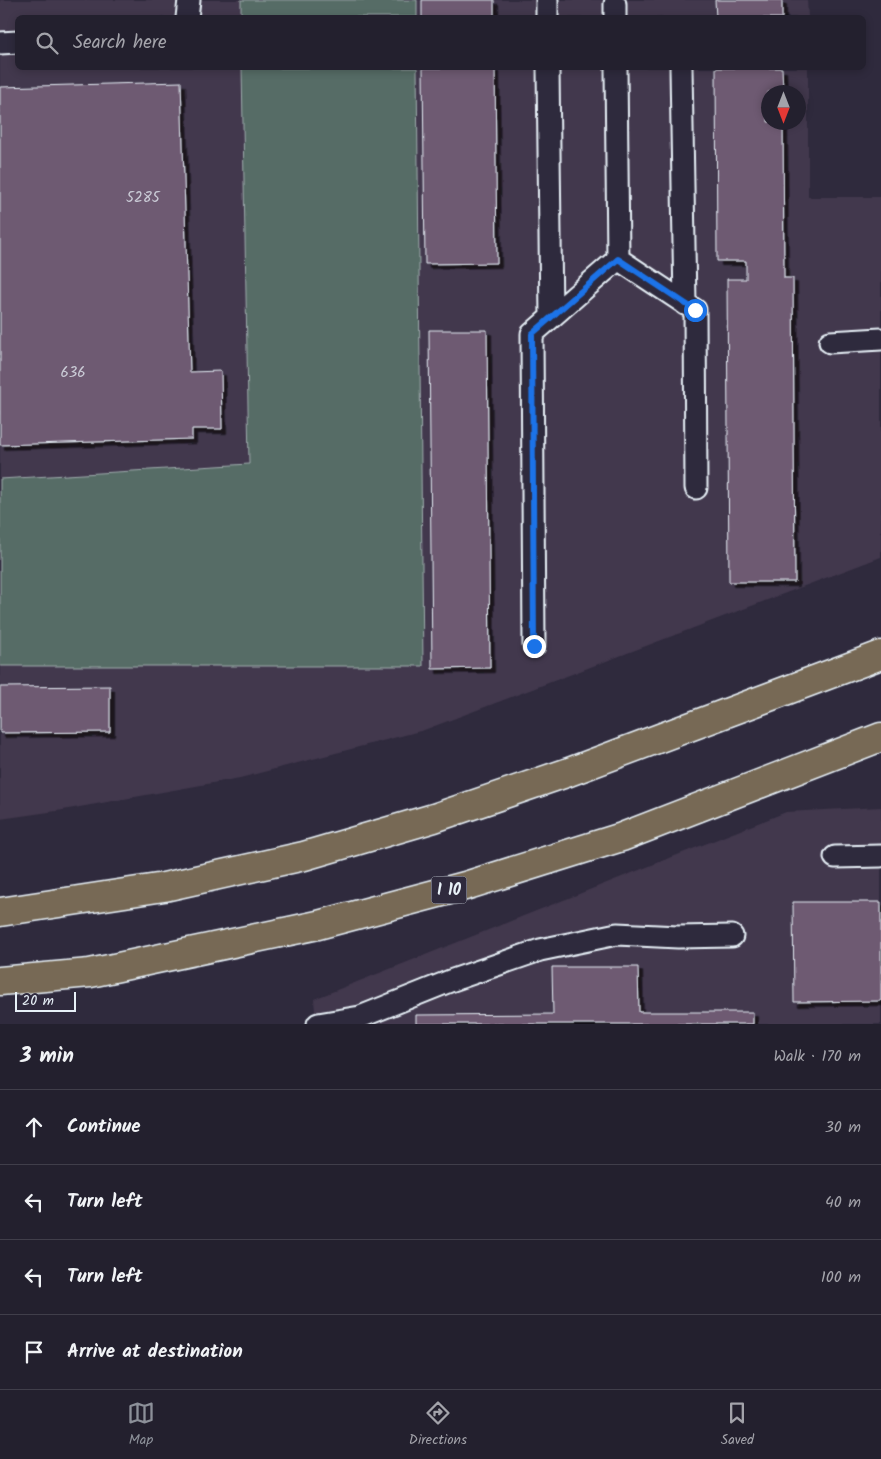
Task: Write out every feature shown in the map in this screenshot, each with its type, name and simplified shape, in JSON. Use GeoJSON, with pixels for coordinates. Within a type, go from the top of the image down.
{"type":"FeatureCollection","features":[{"type":"Feature","properties":{"kind":"highway"},"geometry":{"type":"LineString","coordinates":[[0,912],[164,887],[304,856],[434,818],[569,772],[881,655]]}},
{"type":"Feature","properties":{"kind":"highway","name":"I 10"},"geometry":{"type":"LineString","coordinates":[[0,982],[90,973],[318,925],[464,886],[622,837],[881,737]]}},
{"type":"Feature","properties":{"kind":"lane"},"geometry":{"type":"LineString","coordinates":[[188,15],[189,0]]}},
{"type":"Feature","properties":{"kind":"lane"},"geometry":{"type":"LineString","coordinates":[[547,0],[547,15]]}},
{"type":"Feature","properties":{"kind":"lane"},"geometry":{"type":"LineString","coordinates":[[0,43],[15,42]]}},
{"type":"Feature","properties":{"kind":"lane"},"geometry":{"type":"LineString","coordinates":[[548,70],[551,317]]}},
{"type":"Feature","properties":{"kind":"lane"},"geometry":{"type":"LineString","coordinates":[[534,646],[532,334],[618,259],[616,70]]}},
{"type":"Feature","properties":{"kind":"lane"},"geometry":{"type":"LineString","coordinates":[[681,70],[685,304]]}},
{"type":"Feature","properties":{"kind":"lane"},"geometry":{"type":"LineString","coordinates":[[618,259],[695,310],[696,488]]}},
{"type":"Feature","properties":{"kind":"lane"},"geometry":{"type":"LineString","coordinates":[[830,342],[881,339]]}},
{"type":"Feature","properties":{"kind":"lane"},"geometry":{"type":"LineString","coordinates":[[835,857],[881,856]]}},
{"type":"Feature","properties":{"kind":"lane"},"geometry":{"type":"LineString","coordinates":[[318,1024],[360,1017],[450,981],[540,950],[617,934],[678,937],[732,936]]}},
{"type":"Feature","properties":{"kind":"shaded area"},"geometry":{"type":"Polygon","coordinates":[[[0,0],[241,0],[241,15],[15,15],[15,70],[242,70],[249,464],[0,479],[0,0]]]}},
{"type":"Feature","properties":{"kind":"shaded area"},"geometry":{"type":"Polygon","coordinates":[[[417,0],[807,0],[808,15],[417,15],[417,0]]]}},
{"type":"Feature","properties":{"kind":"shaded area"},"geometry":{"type":"Polygon","coordinates":[[[417,70],[808,70],[808,197],[881,197],[881,557],[424,730],[240,778],[63,810],[0,819],[0,666],[423,666],[417,70]]]}},
{"type":"Feature","properties":{"kind":"shaded area"},"geometry":{"type":"Polygon","coordinates":[[[881,807],[881,1024],[316,1024],[314,999],[786,812],[881,807]]]}},
{"type":"Feature","properties":{"kind":"green space"},"geometry":{"type":"Polygon","coordinates":[[[241,0],[417,0],[417,15],[241,15],[241,0]]]}},
{"type":"Feature","properties":{"kind":"green space"},"geometry":{"type":"Polygon","coordinates":[[[242,70],[417,70],[423,666],[0,666],[0,479],[249,464],[242,70]]]}},
{"type":"Feature","properties":{"kind":"building"},"geometry":{"type":"Polygon","coordinates":[[[422,0],[494,0],[494,15],[422,15],[422,0]]]}},
{"type":"Feature","properties":{"kind":"building"},"geometry":{"type":"Polygon","coordinates":[[[715,0],[782,0],[782,15],[716,15],[715,0]]]}},
{"type":"Feature","properties":{"kind":"building"},"geometry":{"type":"Polygon","coordinates":[[[423,70],[495,70],[497,263],[425,264],[423,70]]]}},
{"type":"Feature","properties":{"kind":"building"},"geometry":{"type":"Polygon","coordinates":[[[716,70],[782,70],[783,85],[761,85],[761,130],[783,130],[784,278],[793,278],[795,582],[729,582],[727,279],[746,279],[746,261],[717,261],[716,70]]]}},
{"type":"Feature","properties":{"kind":"building"},"geometry":{"type":"Polygon","coordinates":[[[181,82],[190,372],[221,371],[222,429],[192,429],[192,439],[0,445],[0,87],[181,82]]]}},
{"type":"Feature","properties":{"kind":"building"},"geometry":{"type":"Polygon","coordinates":[[[429,330],[487,330],[490,668],[432,669],[429,330]]]}},
{"type":"Feature","properties":{"kind":"building"},"geometry":{"type":"Polygon","coordinates":[[[110,686],[110,732],[0,733],[0,687],[110,686]]]}},
{"type":"Feature","properties":{"kind":"building"},"geometry":{"type":"Polygon","coordinates":[[[793,902],[881,902],[881,1001],[794,1002],[793,902]]]}},
{"type":"Feature","properties":{"kind":"building"},"geometry":{"type":"Polygon","coordinates":[[[552,967],[638,967],[639,1012],[753,1012],[753,1024],[416,1024],[416,1015],[553,1014],[552,967]]]}},
{"type":"Feature","properties":{"kind":"route"},"geometry":{"type":"LineString","coordinates":[[534,646],[532,334],[618,259],[695,310]]}}]}
